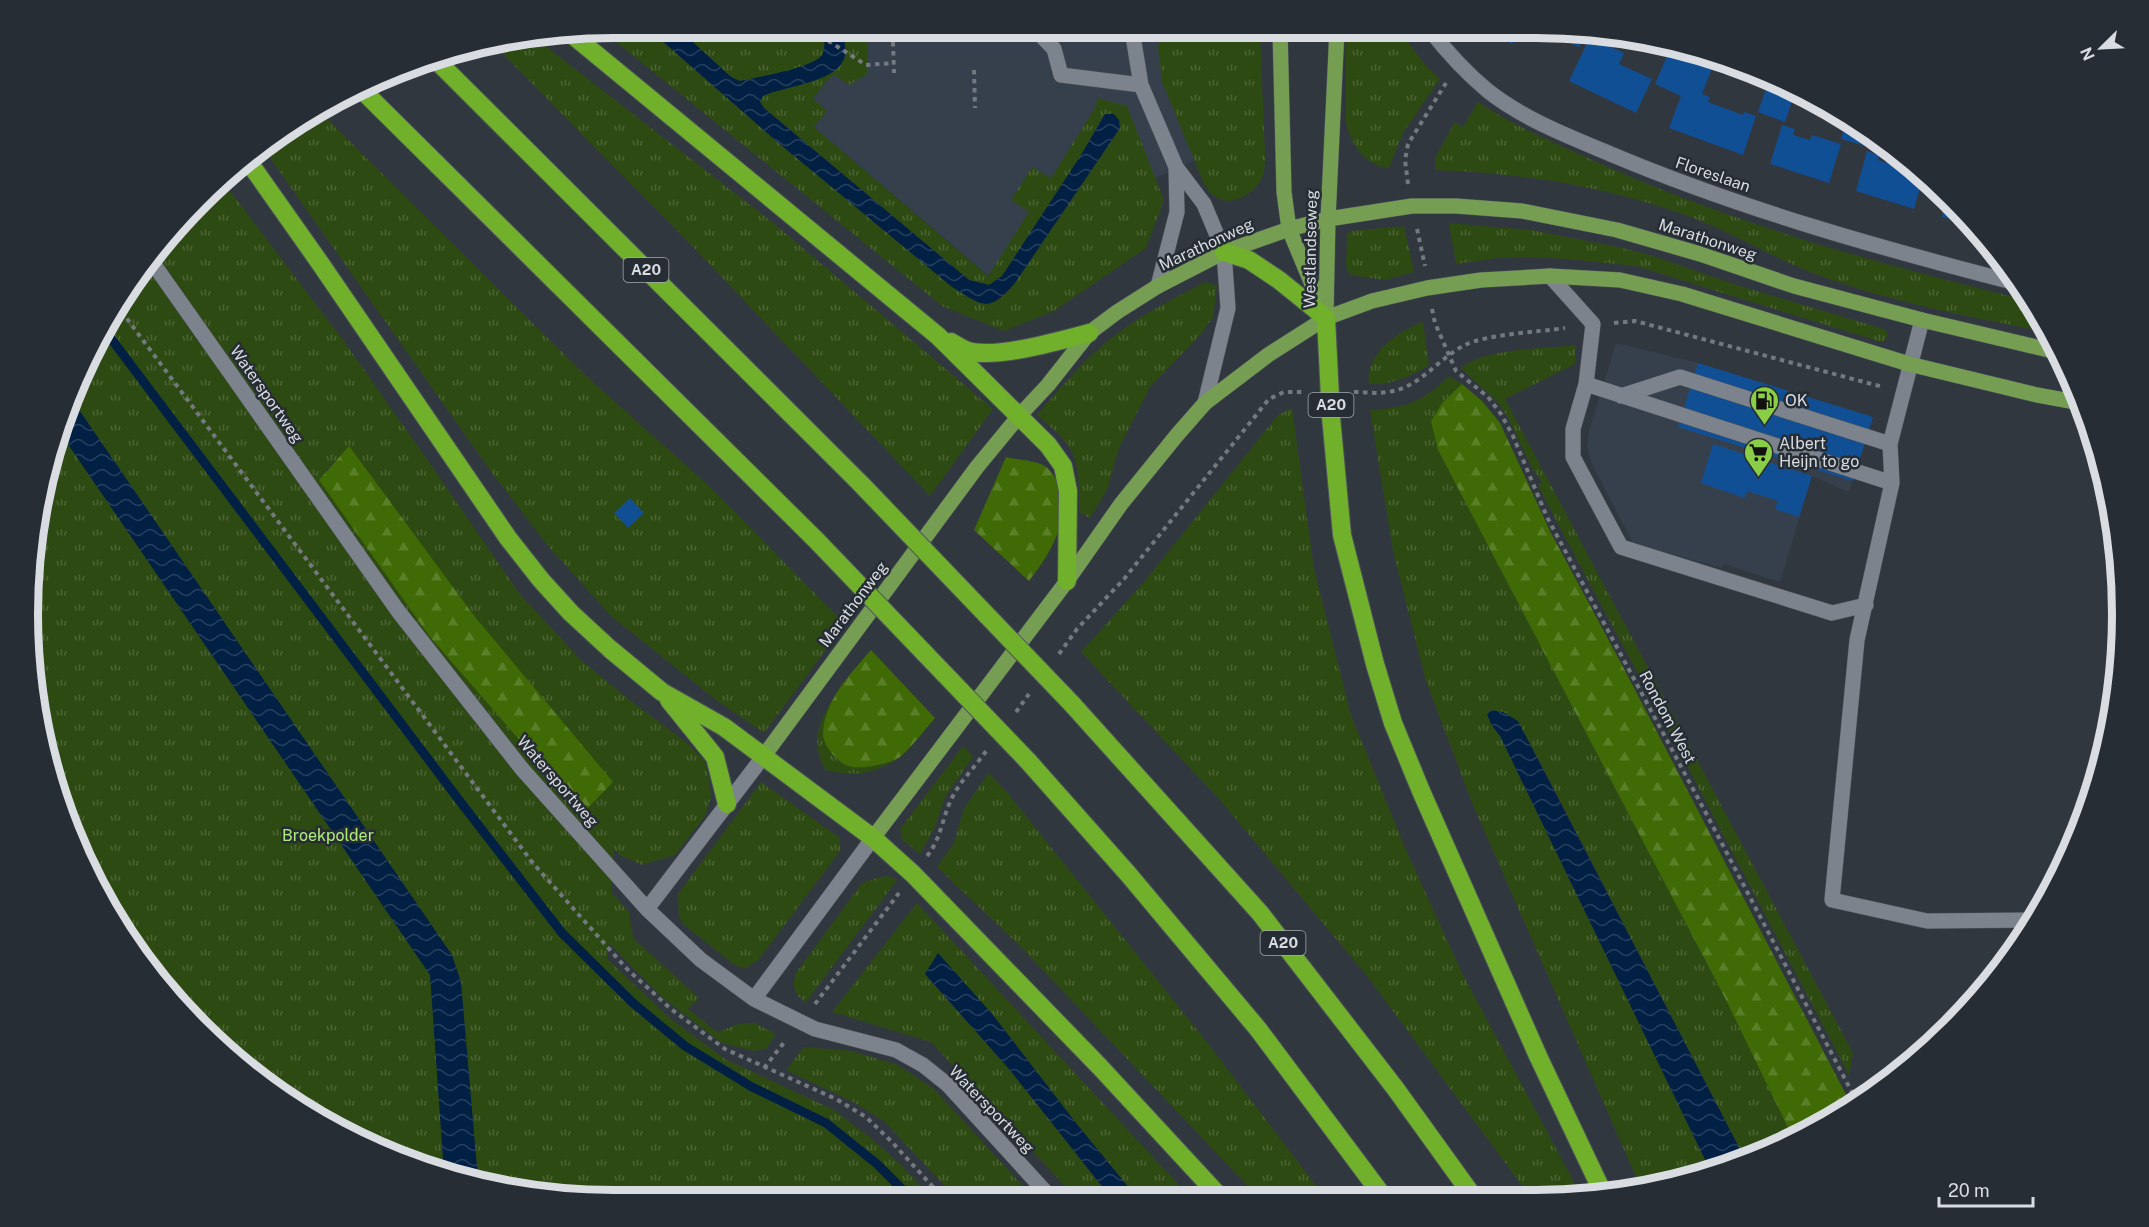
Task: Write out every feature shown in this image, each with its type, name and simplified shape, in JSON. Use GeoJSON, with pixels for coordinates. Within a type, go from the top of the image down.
{"type":"FeatureCollection","features":[{"type":"Feature","properties":{"kind":"highway"},"geometry":{"type":"LineString","coordinates":[[577,39],[938,336],[1048,445],[1063,466],[1068,491],[1067,581]]}},
{"type":"Feature","properties":{"kind":"highway","name":"A20"},"geometry":{"type":"LineString","coordinates":[[440,64],[861,484],[1072,704],[1260,913],[1395,1088],[1469,1190]]}},
{"type":"Feature","properties":{"kind":"highway"},"geometry":{"type":"LineString","coordinates":[[366,94],[817,541],[1028,761],[1130,875],[1258,1029],[1378,1190]]}},
{"type":"Feature","properties":{"kind":"highway"},"geometry":{"type":"LineString","coordinates":[[252,166],[508,538],[571,613],[662,692],[724,727],[873,838],[913,874],[1092,1058],[1214,1190]]}},
{"type":"Feature","properties":{"kind":"highway"},"geometry":{"type":"LineString","coordinates":[[1224,252],[1249,260],[1279,280],[1326,318]]}},
{"type":"Feature","properties":{"kind":"highway","name":"A20"},"geometry":{"type":"LineString","coordinates":[[1326,318],[1342,535],[1375,664],[1394,723],[1421,791],[1538,1056],[1600,1186]]}},
{"type":"Feature","properties":{"kind":"highway"},"geometry":{"type":"LineString","coordinates":[[938,336],[968,351],[999,352],[1089,333]]}},
{"type":"Feature","properties":{"kind":"highway"},"geometry":{"type":"LineString","coordinates":[[662,692],[715,757],[727,804]]}},
{"type":"Feature","properties":{"kind":"main road","name":"Westlandseweg"},"geometry":{"type":"LineString","coordinates":[[1280,38],[1284,192],[1289,229],[1326,318]]}},
{"type":"Feature","properties":{"kind":"main road","name":"Westlandseweg"},"geometry":{"type":"LineString","coordinates":[[1326,318],[1337,38]]}},
{"type":"Feature","properties":{"kind":"main road","name":"Marathonweg"},"geometry":{"type":"LineString","coordinates":[[763,757],[977,467],[1019,416],[1048,386],[1089,333],[1158,286],[1224,252],[1289,229],[1328,219],[1412,206],[1456,206],[1522,211],[1617,230],[1794,286],[1922,320],[2047,349]]}},
{"type":"Feature","properties":{"kind":"main road"},"geometry":{"type":"LineString","coordinates":[[873,838],[1067,581],[1146,471],[1205,404],[1268,355],[1326,318],[1372,301],[1427,288],[1481,280],[1550,276],[1620,280],[1682,294],[1909,364],[2037,395],[2071,400]]}},
{"type":"Feature","properties":{"kind":"street"},"geometry":{"type":"LineString","coordinates":[[1044,38],[1054,49],[1061,75],[1141,85]]}},
{"type":"Feature","properties":{"kind":"street"},"geometry":{"type":"LineString","coordinates":[[1133,38],[1141,85],[1176,167],[1204,204],[1224,252],[1228,308],[1205,404]]}},
{"type":"Feature","properties":{"kind":"street","name":"Floreslaan"},"geometry":{"type":"LineString","coordinates":[[1436,38],[1457,64],[1490,92],[1539,124],[1652,171],[1771,213],[1959,269],[2005,280]]}},
{"type":"Feature","properties":{"kind":"street"},"geometry":{"type":"LineString","coordinates":[[1158,286],[1177,212],[1176,167]]}},
{"type":"Feature","properties":{"kind":"street","name":"Watersportweg"},"geometry":{"type":"LineString","coordinates":[[155,266],[398,611],[522,769],[647,909],[701,960],[754,999],[815,1029],[896,1050],[923,1065],[948,1085],[1044,1190]]}},
{"type":"Feature","properties":{"kind":"street"},"geometry":{"type":"LineString","coordinates":[[1550,276],[1593,324],[1586,384],[1573,429],[1573,457],[1621,547],[1832,613],[1866,605]]}},
{"type":"Feature","properties":{"kind":"street"},"geometry":{"type":"LineString","coordinates":[[1922,320],[1890,444],[1892,483],[1857,640],[1832,900],[1927,921],[2023,920]]}},
{"type":"Feature","properties":{"kind":"street"},"geometry":{"type":"LineString","coordinates":[[1621,396],[1680,377],[1890,444]]}},
{"type":"Feature","properties":{"kind":"street"},"geometry":{"type":"LineString","coordinates":[[1586,384],[1892,483]]}},
{"type":"Feature","properties":{"kind":"street","name":"Marathonweg"},"geometry":{"type":"LineString","coordinates":[[647,909],[763,757]]}},
{"type":"Feature","properties":{"kind":"street"},"geometry":{"type":"LineString","coordinates":[[754,999],[873,838]]}},
{"type":"Feature","properties":{"kind":"path"},"geometry":{"type":"LineString","coordinates":[[824,38],[866,65],[894,63]]}},
{"type":"Feature","properties":{"kind":"path"},"geometry":{"type":"LineString","coordinates":[[893,42],[894,73]]}},
{"type":"Feature","properties":{"kind":"path"},"geometry":{"type":"LineString","coordinates":[[1406,168],[1408,144],[1457,64]]}},
{"type":"Feature","properties":{"kind":"path"},"geometry":{"type":"LineString","coordinates":[[974,70],[975,108]]}},
{"type":"Feature","properties":{"kind":"path"},"geometry":{"type":"LineString","coordinates":[[1416,224],[1425,270]]}},
{"type":"Feature","properties":{"kind":"path"},"geometry":{"type":"LineString","coordinates":[[123,313],[532,862],[627,969],[671,1009],[725,1049],[836,1099],[866,1117],[936,1190]]}},
{"type":"Feature","properties":{"kind":"path"},"geometry":{"type":"LineString","coordinates":[[1056,657],[1077,629],[1124,579],[1269,399],[1284,393],[1388,392],[1414,383],[1465,345],[1483,339],[1593,324],[1635,321],[1903,393]]}},
{"type":"Feature","properties":{"kind":"path","name":"Rondom West"},"geometry":{"type":"LineString","coordinates":[[1435,323],[1456,371],[1488,397],[1502,414],[1547,517],[1853,1094]]}},
{"type":"Feature","properties":{"kind":"path"},"geometry":{"type":"LineString","coordinates":[[1015,713],[1036,685]]}},
{"type":"Feature","properties":{"kind":"path"},"geometry":{"type":"LineString","coordinates":[[764,1068],[934,847],[953,796],[987,750]]}},
{"type":"Feature","properties":{"kind":"shaded area"},"geometry":{"type":"Polygon","coordinates":[[[868,38],[1259,38],[1261,130],[1147,182],[989,276],[814,127],[812,99],[833,73],[867,74],[868,38]]]}},
{"type":"Feature","properties":{"kind":"shaded area"},"geometry":{"type":"Polygon","coordinates":[[[1616,343],[1698,363],[1873,417],[1849,492],[1812,476],[1780,582],[1724,564],[1722,568],[1633,543],[1591,462],[1587,447],[1589,432],[1616,343]]]}},
{"type":"Feature","properties":{"kind":"green space"},"geometry":{"type":"Polygon","coordinates":[[[611,38],[659,38],[775,140],[985,304],[995,301],[1015,283],[1120,128],[1101,119],[1082,155],[1002,276],[989,285],[969,280],[764,108],[688,38],[868,38],[867,74],[849,85],[833,74],[813,98],[827,111],[814,127],[988,276],[1029,212],[1011,200],[1032,167],[1051,178],[1096,106],[1097,98],[1127,106],[1164,200],[1146,248],[1054,311],[1004,331],[942,306],[611,38]]]}},
{"type":"Feature","properties":{"kind":"green space"},"geometry":{"type":"Polygon","coordinates":[[[1161,38],[1260,38],[1264,170],[1260,182],[1249,193],[1227,201],[1212,194],[1204,184],[1162,82],[1158,47],[1161,38]]]}},
{"type":"Feature","properties":{"kind":"green space"},"geometry":{"type":"Polygon","coordinates":[[[1346,38],[1405,38],[1426,66],[1440,79],[1403,133],[1389,168],[1373,163],[1360,153],[1351,139],[1346,123],[1346,38]]]}},
{"type":"Feature","properties":{"kind":"green space"},"geometry":{"type":"Polygon","coordinates":[[[540,42],[772,222],[993,409],[930,496],[696,250],[498,50],[540,42]]]}},
{"type":"Feature","properties":{"kind":"green space"},"geometry":{"type":"Polygon","coordinates":[[[1478,102],[1505,118],[1590,159],[1751,223],[1918,273],[2017,298],[2036,330],[1931,308],[1846,285],[1802,269],[1709,224],[1630,198],[1533,178],[1435,170],[1435,158],[1455,122],[1463,127],[1478,102]]]}},
{"type":"Feature","properties":{"kind":"green space"},"geometry":{"type":"Polygon","coordinates":[[[324,116],[585,375],[709,486],[845,624],[764,733],[716,700],[611,616],[549,547],[492,473],[267,154],[324,116]]]}},
{"type":"Feature","properties":{"kind":"green space","name":"Broekpolder"},"geometry":{"type":"Polygon","coordinates":[[[227,187],[343,340],[519,593],[581,660],[687,743],[705,761],[711,797],[705,816],[675,855],[642,865],[620,855],[614,849],[611,892],[629,912],[633,938],[699,998],[688,1009],[717,1032],[740,1024],[755,1023],[776,1034],[766,1049],[754,1051],[722,1043],[664,999],[609,943],[607,959],[672,1020],[725,1059],[834,1110],[902,1166],[924,1190],[614,1190],[538,1185],[464,1170],[393,1146],[325,1112],[293,1092],[234,1047],[206,1021],[180,993],[135,934],[115,902],[81,834],[57,763],[42,689],[39,651],[39,576],[42,538],[57,464],[68,428],[97,359],[135,293],[157,263],[180,234],[227,187]],[[349,447],[326,471],[475,617],[349,447]]]}},
{"type":"Feature","properties":{"kind":"green space"},"geometry":{"type":"Polygon","coordinates":[[[1449,223],[1531,230],[1650,255],[1743,287],[1884,329],[1888,334],[1885,340],[1878,341],[1636,266],[1529,257],[1497,258],[1456,264],[1449,223]]]}},
{"type":"Feature","properties":{"kind":"green space"},"geometry":{"type":"Polygon","coordinates":[[[1404,226],[1414,272],[1385,280],[1351,275],[1346,268],[1347,235],[1351,231],[1404,226]]]}},
{"type":"Feature","properties":{"kind":"green space"},"geometry":{"type":"Polygon","coordinates":[[[1205,282],[1217,286],[1213,317],[1200,335],[1150,387],[1119,448],[1107,490],[1090,518],[1079,512],[1077,467],[1072,451],[1060,436],[1037,415],[1081,366],[1110,339],[1144,315],[1205,282]]]}},
{"type":"Feature","properties":{"kind":"green space"},"geometry":{"type":"Polygon","coordinates":[[[1423,322],[1429,365],[1400,379],[1369,384],[1372,363],[1385,345],[1394,337],[1423,322]]]}},
{"type":"Feature","properties":{"kind":"green space"},"geometry":{"type":"Polygon","coordinates":[[[1576,345],[1575,364],[1505,399],[1853,1053],[1849,1075],[1551,511],[1538,485],[1542,482],[1532,468],[1507,416],[1499,404],[1461,368],[1472,361],[1500,353],[1576,345]]]}},
{"type":"Feature","properties":{"kind":"green space"},"geometry":{"type":"Polygon","coordinates":[[[1449,376],[1462,384],[1443,402],[1438,450],[1725,998],[1789,1130],[1756,1146],[1741,1152],[1538,758],[1491,724],[1500,736],[1707,1163],[1637,1180],[1473,805],[1426,681],[1393,551],[1370,410],[1393,408],[1413,402],[1440,385],[1449,376]]]}},
{"type":"Feature","properties":{"kind":"green space"},"geometry":{"type":"Polygon","coordinates":[[[1462,384],[1482,401],[1500,423],[1551,533],[1848,1097],[1790,1130],[1725,998],[1438,450],[1431,421],[1443,402],[1462,384]]]}},
{"type":"Feature","properties":{"kind":"green space"},"geometry":{"type":"Polygon","coordinates":[[[1292,408],[1314,569],[1351,715],[1406,850],[1463,975],[1577,1188],[1525,1190],[1367,976],[1220,800],[1081,652],[1144,582],[1278,415],[1292,408]]]}},
{"type":"Feature","properties":{"kind":"green space"},"geometry":{"type":"Polygon","coordinates":[[[349,446],[475,617],[613,782],[583,813],[430,637],[319,480],[349,446]]]}},
{"type":"Feature","properties":{"kind":"green space"},"geometry":{"type":"Polygon","coordinates":[[[1006,457],[1043,465],[1058,484],[1062,502],[1057,535],[1047,556],[1029,581],[974,530],[1006,457]]]}},
{"type":"Feature","properties":{"kind":"green space"},"geometry":{"type":"Polygon","coordinates":[[[871,650],[935,718],[897,759],[876,766],[853,767],[839,761],[831,753],[823,734],[833,699],[871,650]]]}},
{"type":"Feature","properties":{"kind":"green space"},"geometry":{"type":"Polygon","coordinates":[[[844,680],[828,713],[879,766],[900,758],[881,768],[864,773],[825,770],[817,745],[818,734],[825,713],[844,680]]]}},
{"type":"Feature","properties":{"kind":"green space"},"geometry":{"type":"Polygon","coordinates":[[[963,746],[973,757],[945,797],[935,827],[920,854],[902,839],[900,829],[963,746]]]}},
{"type":"Feature","properties":{"kind":"green space"},"geometry":{"type":"Polygon","coordinates":[[[989,773],[1006,791],[1210,1046],[1319,1190],[1251,1190],[1020,946],[937,867],[954,843],[964,808],[989,773]]]}},
{"type":"Feature","properties":{"kind":"green space"},"geometry":{"type":"Polygon","coordinates":[[[761,782],[840,838],[840,851],[759,959],[747,968],[736,966],[683,924],[679,916],[678,894],[761,782]]]}},
{"type":"Feature","properties":{"kind":"green space"},"geometry":{"type":"Polygon","coordinates":[[[889,876],[897,880],[806,1002],[798,996],[795,990],[796,973],[862,883],[889,876]]]}},
{"type":"Feature","properties":{"kind":"green space"},"geometry":{"type":"Polygon","coordinates":[[[917,903],[1184,1190],[1131,1190],[993,1015],[925,974],[1009,1069],[1105,1190],[1069,1190],[931,1042],[832,1012],[917,903]]]}},
{"type":"Feature","properties":{"kind":"green space"},"geometry":{"type":"Polygon","coordinates":[[[804,1047],[852,1051],[898,1065],[934,1089],[1027,1190],[949,1190],[885,1122],[855,1103],[786,1070],[804,1047]]]}},
{"type":"Feature","properties":{"kind":"water"},"geometry":{"type":"Polygon","coordinates":[[[659,38],[689,38],[731,77],[740,81],[797,68],[817,60],[822,55],[824,38],[844,38],[844,59],[839,67],[820,79],[763,96],[760,102],[764,108],[969,280],[989,285],[1002,276],[1105,114],[1114,114],[1119,120],[1120,128],[1015,283],[998,299],[985,304],[971,299],[952,287],[775,140],[659,38]]]}},
{"type":"Feature","properties":{"kind":"water"},"geometry":{"type":"Polygon","coordinates":[[[76,406],[452,955],[461,982],[477,1173],[443,1164],[430,975],[65,439],[76,406]]]}},
{"type":"Feature","properties":{"kind":"water"},"geometry":{"type":"Polygon","coordinates":[[[1491,710],[1503,712],[1518,721],[1741,1152],[1707,1163],[1500,736],[1487,714],[1491,710]]]}},
{"type":"Feature","properties":{"kind":"water"},"geometry":{"type":"Polygon","coordinates":[[[938,953],[993,1015],[1131,1190],[1105,1190],[1009,1069],[925,974],[938,953]]]}},
{"type":"Feature","properties":{"kind":"building"},"geometry":{"type":"Polygon","coordinates":[[[1507,38],[1519,38],[1511,44],[1507,38]]]}},
{"type":"Feature","properties":{"kind":"building"},"geometry":{"type":"Polygon","coordinates":[[[1563,39],[1583,40],[1579,47],[1563,39]]]}},
{"type":"Feature","properties":{"kind":"building"},"geometry":{"type":"Polygon","coordinates":[[[1588,40],[1599,41],[1624,53],[1619,64],[1652,79],[1636,113],[1569,81],[1588,40]]]}},
{"type":"Feature","properties":{"kind":"building"},"geometry":{"type":"Polygon","coordinates":[[[1662,53],[1685,57],[1713,66],[1702,94],[1710,97],[1708,102],[1743,115],[1744,112],[1756,116],[1743,155],[1669,128],[1681,96],[1655,84],[1667,56],[1662,53]]]}},
{"type":"Feature","properties":{"kind":"building"},"geometry":{"type":"Polygon","coordinates":[[[1767,86],[1793,99],[1785,122],[1758,112],[1767,86]]]}},
{"type":"Feature","properties":{"kind":"building"},"geometry":{"type":"Polygon","coordinates":[[[1782,125],[1795,129],[1793,135],[1810,140],[1812,135],[1841,144],[1829,183],[1770,164],[1782,125]]]}},
{"type":"Feature","properties":{"kind":"building"},"geometry":{"type":"Polygon","coordinates":[[[1844,128],[1870,145],[1869,147],[1841,139],[1844,128]]]}},
{"type":"Feature","properties":{"kind":"building"},"geometry":{"type":"Polygon","coordinates":[[[1867,151],[1879,155],[1878,160],[1898,167],[1921,185],[1914,209],[1856,191],[1867,151]]]}},
{"type":"Feature","properties":{"kind":"building"},"geometry":{"type":"Polygon","coordinates":[[[1944,207],[1956,220],[1942,217],[1944,207]]]}},
{"type":"Feature","properties":{"kind":"building"},"geometry":{"type":"Polygon","coordinates":[[[1698,363],[1873,417],[1853,481],[1678,427],[1698,363]]]}},
{"type":"Feature","properties":{"kind":"building"},"geometry":{"type":"Polygon","coordinates":[[[1713,444],[1812,476],[1799,517],[1775,509],[1778,501],[1747,491],[1745,498],[1701,483],[1713,444]]]}},
{"type":"Feature","properties":{"kind":"building"},"geometry":{"type":"Polygon","coordinates":[[[630,498],[644,513],[628,528],[614,513],[630,498]]]}},
{"type":"Feature","properties":{"kind":"waterway"},"geometry":{"type":"LineString","coordinates":[[109,336],[562,933],[633,1003],[685,1046],[752,1087],[826,1123],[877,1164],[903,1190]]}},
{"type":"Feature","properties":{"kind":"place","name":"OK"},"geometry":{"type":"Point","coordinates":[1764,426]}},
{"type":"Feature","properties":{"kind":"place","name":"Albert Heijn to go"},"geometry":{"type":"Point","coordinates":[1758,478]}}]}
